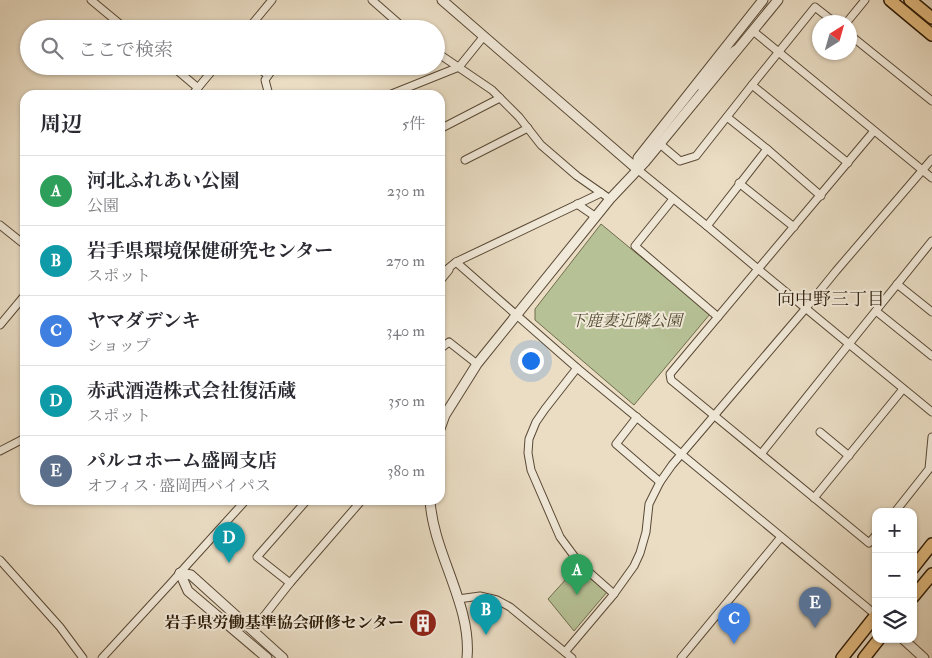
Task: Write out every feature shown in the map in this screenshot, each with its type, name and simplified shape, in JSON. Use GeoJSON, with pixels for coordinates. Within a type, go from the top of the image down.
{"type":"FeatureCollection","features":[{"type":"Feature","properties":{"kind":"highway"},"geometry":{"type":"LineString","coordinates":[[890,0],[932,35]]}},
{"type":"Feature","properties":{"kind":"highway"},"geometry":{"type":"LineString","coordinates":[[910,0],[932,18]]}},
{"type":"Feature","properties":{"kind":"highway"},"geometry":{"type":"LineString","coordinates":[[917,563],[932,544]]}},
{"type":"Feature","properties":{"kind":"highway"},"geometry":{"type":"LineString","coordinates":[[917,592],[932,574]]}},
{"type":"Feature","properties":{"kind":"highway"},"geometry":{"type":"LineString","coordinates":[[842,658],[872,620]]}},
{"type":"Feature","properties":{"kind":"highway"},"geometry":{"type":"LineString","coordinates":[[864,658],[876,643]]}},
{"type":"Feature","properties":{"kind":"street"},"geometry":{"type":"LineString","coordinates":[[91,0],[115,20]]}},
{"type":"Feature","properties":{"kind":"street"},"geometry":{"type":"LineString","coordinates":[[255,20],[272,0]]}},
{"type":"Feature","properties":{"kind":"street"},"geometry":{"type":"LineString","coordinates":[[372,0],[395,20]]}},
{"type":"Feature","properties":{"kind":"street"},"geometry":{"type":"LineString","coordinates":[[442,0],[637,169],[932,412]]}},
{"type":"Feature","properties":{"kind":"street"},"geometry":{"type":"LineString","coordinates":[[637,169],[638,158],[763,0]]}},
{"type":"Feature","properties":{"kind":"street"},"geometry":{"type":"LineString","coordinates":[[445,416],[478,364],[517,315],[610,199],[645,162],[778,0]]}},
{"type":"Feature","properties":{"kind":"street"},"geometry":{"type":"LineString","coordinates":[[853,15],[865,0]]}},
{"type":"Feature","properties":{"kind":"street"},"geometry":{"type":"LineString","coordinates":[[660,144],[680,161],[696,156],[815,7],[825,15]]}},
{"type":"Feature","properties":{"kind":"street"},"geometry":{"type":"LineString","coordinates":[[753,31],[932,178]]}},
{"type":"Feature","properties":{"kind":"street"},"geometry":{"type":"LineString","coordinates":[[445,73],[459,67],[484,36]]}},
{"type":"Feature","properties":{"kind":"street"},"geometry":{"type":"LineString","coordinates":[[857,41],[932,101]]}},
{"type":"Feature","properties":{"kind":"street"},"geometry":{"type":"LineString","coordinates":[[696,85],[700,86],[724,57],[740,46]]}},
{"type":"Feature","properties":{"kind":"street"},"geometry":{"type":"LineString","coordinates":[[445,58],[492,90],[519,117],[541,144],[577,176],[610,199]]}},
{"type":"Feature","properties":{"kind":"street"},"geometry":{"type":"LineString","coordinates":[[183,75],[198,88],[209,75]]}},
{"type":"Feature","properties":{"kind":"street"},"geometry":{"type":"LineString","coordinates":[[268,75],[265,80],[268,90]]}},
{"type":"Feature","properties":{"kind":"street"},"geometry":{"type":"LineString","coordinates":[[402,90],[439,75]]}},
{"type":"Feature","properties":{"kind":"street"},"geometry":{"type":"LineString","coordinates":[[752,85],[848,163]]}},
{"type":"Feature","properties":{"kind":"street"},"geometry":{"type":"LineString","coordinates":[[445,126],[500,98]]}},
{"type":"Feature","properties":{"kind":"street"},"geometry":{"type":"LineString","coordinates":[[727,117],[821,196]]}},
{"type":"Feature","properties":{"kind":"street"},"geometry":{"type":"LineString","coordinates":[[465,160],[528,128]]}},
{"type":"Feature","properties":{"kind":"street"},"geometry":{"type":"LineString","coordinates":[[872,540],[869,543],[814,498],[671,380],[670,374],[874,131]]}},
{"type":"Feature","properties":{"kind":"street"},"geometry":{"type":"LineString","coordinates":[[708,226],[739,183],[767,149]]}},
{"type":"Feature","properties":{"kind":"street"},"geometry":{"type":"LineString","coordinates":[[565,652],[628,575],[640,553],[646,532],[649,504],[660,482],[836,270],[932,159]]}},
{"type":"Feature","properties":{"kind":"street"},"geometry":{"type":"LineString","coordinates":[[739,183],[794,227]]}},
{"type":"Feature","properties":{"kind":"street"},"geometry":{"type":"LineString","coordinates":[[445,270],[456,262],[601,193]]}},
{"type":"Feature","properties":{"kind":"street"},"geometry":{"type":"LineString","coordinates":[[673,199],[635,246],[718,317]]}},
{"type":"Feature","properties":{"kind":"street"},"geometry":{"type":"LineString","coordinates":[[577,204],[596,217]]}},
{"type":"Feature","properties":{"kind":"street"},"geometry":{"type":"LineString","coordinates":[[0,226],[20,242]]}},
{"type":"Feature","properties":{"kind":"street"},"geometry":{"type":"LineString","coordinates":[[761,454],[931,245]]}},
{"type":"Feature","properties":{"kind":"street"},"geometry":{"type":"LineString","coordinates":[[445,275],[456,262]]}},
{"type":"Feature","properties":{"kind":"street"},"geometry":{"type":"LineString","coordinates":[[456,262],[577,368],[872,612]]}},
{"type":"Feature","properties":{"kind":"street"},"geometry":{"type":"LineString","coordinates":[[898,284],[932,312]]}},
{"type":"Feature","properties":{"kind":"street"},"geometry":{"type":"LineString","coordinates":[[0,324],[20,301]]}},
{"type":"Feature","properties":{"kind":"street"},"geometry":{"type":"LineString","coordinates":[[876,311],[932,356]]}},
{"type":"Feature","properties":{"kind":"street"},"geometry":{"type":"LineString","coordinates":[[445,345],[449,342],[478,364]]}},
{"type":"Feature","properties":{"kind":"street"},"geometry":{"type":"LineString","coordinates":[[577,368],[536,422],[529,439],[529,462],[560,537],[580,564],[614,594]]}},
{"type":"Feature","properties":{"kind":"street"},"geometry":{"type":"LineString","coordinates":[[814,498],[903,388]]}},
{"type":"Feature","properties":{"kind":"street"},"geometry":{"type":"LineString","coordinates":[[637,417],[616,444],[660,482]]}},
{"type":"Feature","properties":{"kind":"street"},"geometry":{"type":"LineString","coordinates":[[820,432],[849,456]]}},
{"type":"Feature","properties":{"kind":"street"},"geometry":{"type":"LineString","coordinates":[[898,508],[929,469],[932,437]]}},
{"type":"Feature","properties":{"kind":"street"},"geometry":{"type":"LineString","coordinates":[[0,451],[20,441]]}},
{"type":"Feature","properties":{"kind":"street"},"geometry":{"type":"LineString","coordinates":[[102,658],[241,505]]}},
{"type":"Feature","properties":{"kind":"street"},"geometry":{"type":"LineString","coordinates":[[290,584],[258,556],[303,505]]}},
{"type":"Feature","properties":{"kind":"street"},"geometry":{"type":"LineString","coordinates":[[253,630],[358,505]]}},
{"type":"Feature","properties":{"kind":"street"},"geometry":{"type":"LineString","coordinates":[[430,505],[439,545],[458,599],[465,628],[467,658]]}},
{"type":"Feature","properties":{"kind":"street"},"geometry":{"type":"LineString","coordinates":[[681,658],[781,537]]}},
{"type":"Feature","properties":{"kind":"street"},"geometry":{"type":"LineString","coordinates":[[0,560],[60,627],[83,658]]}},
{"type":"Feature","properties":{"kind":"street"},"geometry":{"type":"LineString","coordinates":[[180,573],[192,575],[283,658]]}},
{"type":"Feature","properties":{"kind":"street"},"geometry":{"type":"LineString","coordinates":[[180,573],[188,591],[267,658]]}},
{"type":"Feature","properties":{"kind":"street"},"geometry":{"type":"LineString","coordinates":[[458,599],[480,596],[497,600],[510,607],[572,658]]}},
{"type":"Feature","properties":{"kind":"street"},"geometry":{"type":"LineString","coordinates":[[907,643],[924,658]]}},
{"type":"Feature","properties":{"kind":"green space","name":"下鹿妻近隣公園"},"geometry":{"type":"Polygon","coordinates":[[[601,224],[710,314],[634,405],[535,320],[535,309],[601,224]]]}},
{"type":"Feature","properties":{"kind":"green space"},"geometry":{"type":"Polygon","coordinates":[[[577,567],[607,592],[574,631],[548,599],[577,567]]]}},
{"type":"Feature","properties":{"kind":"place","name":"赤武酒造株式会社復活蔵"},"geometry":{"type":"Point","coordinates":[229,563]}},
{"type":"Feature","properties":{"kind":"place","name":"河北ふれあい公園"},"geometry":{"type":"Point","coordinates":[577,595]}},
{"type":"Feature","properties":{"kind":"place","name":"岩手県労働基準協会研修センター"},"geometry":{"type":"Point","coordinates":[423,623]}},
{"type":"Feature","properties":{"kind":"place","name":"パルコホーム盛岡支店"},"geometry":{"type":"Point","coordinates":[815,628]}},
{"type":"Feature","properties":{"kind":"place","name":"岩手県環境保健研究センター"},"geometry":{"type":"Point","coordinates":[486,635]}},
{"type":"Feature","properties":{"kind":"place","name":"ヤマダデンキ"},"geometry":{"type":"Point","coordinates":[734,644]}},
{"type":"Feature","properties":{"kind":"district","name":"向中野三丁目"},"geometry":{"type":"Point","coordinates":[831,299]}}]}
